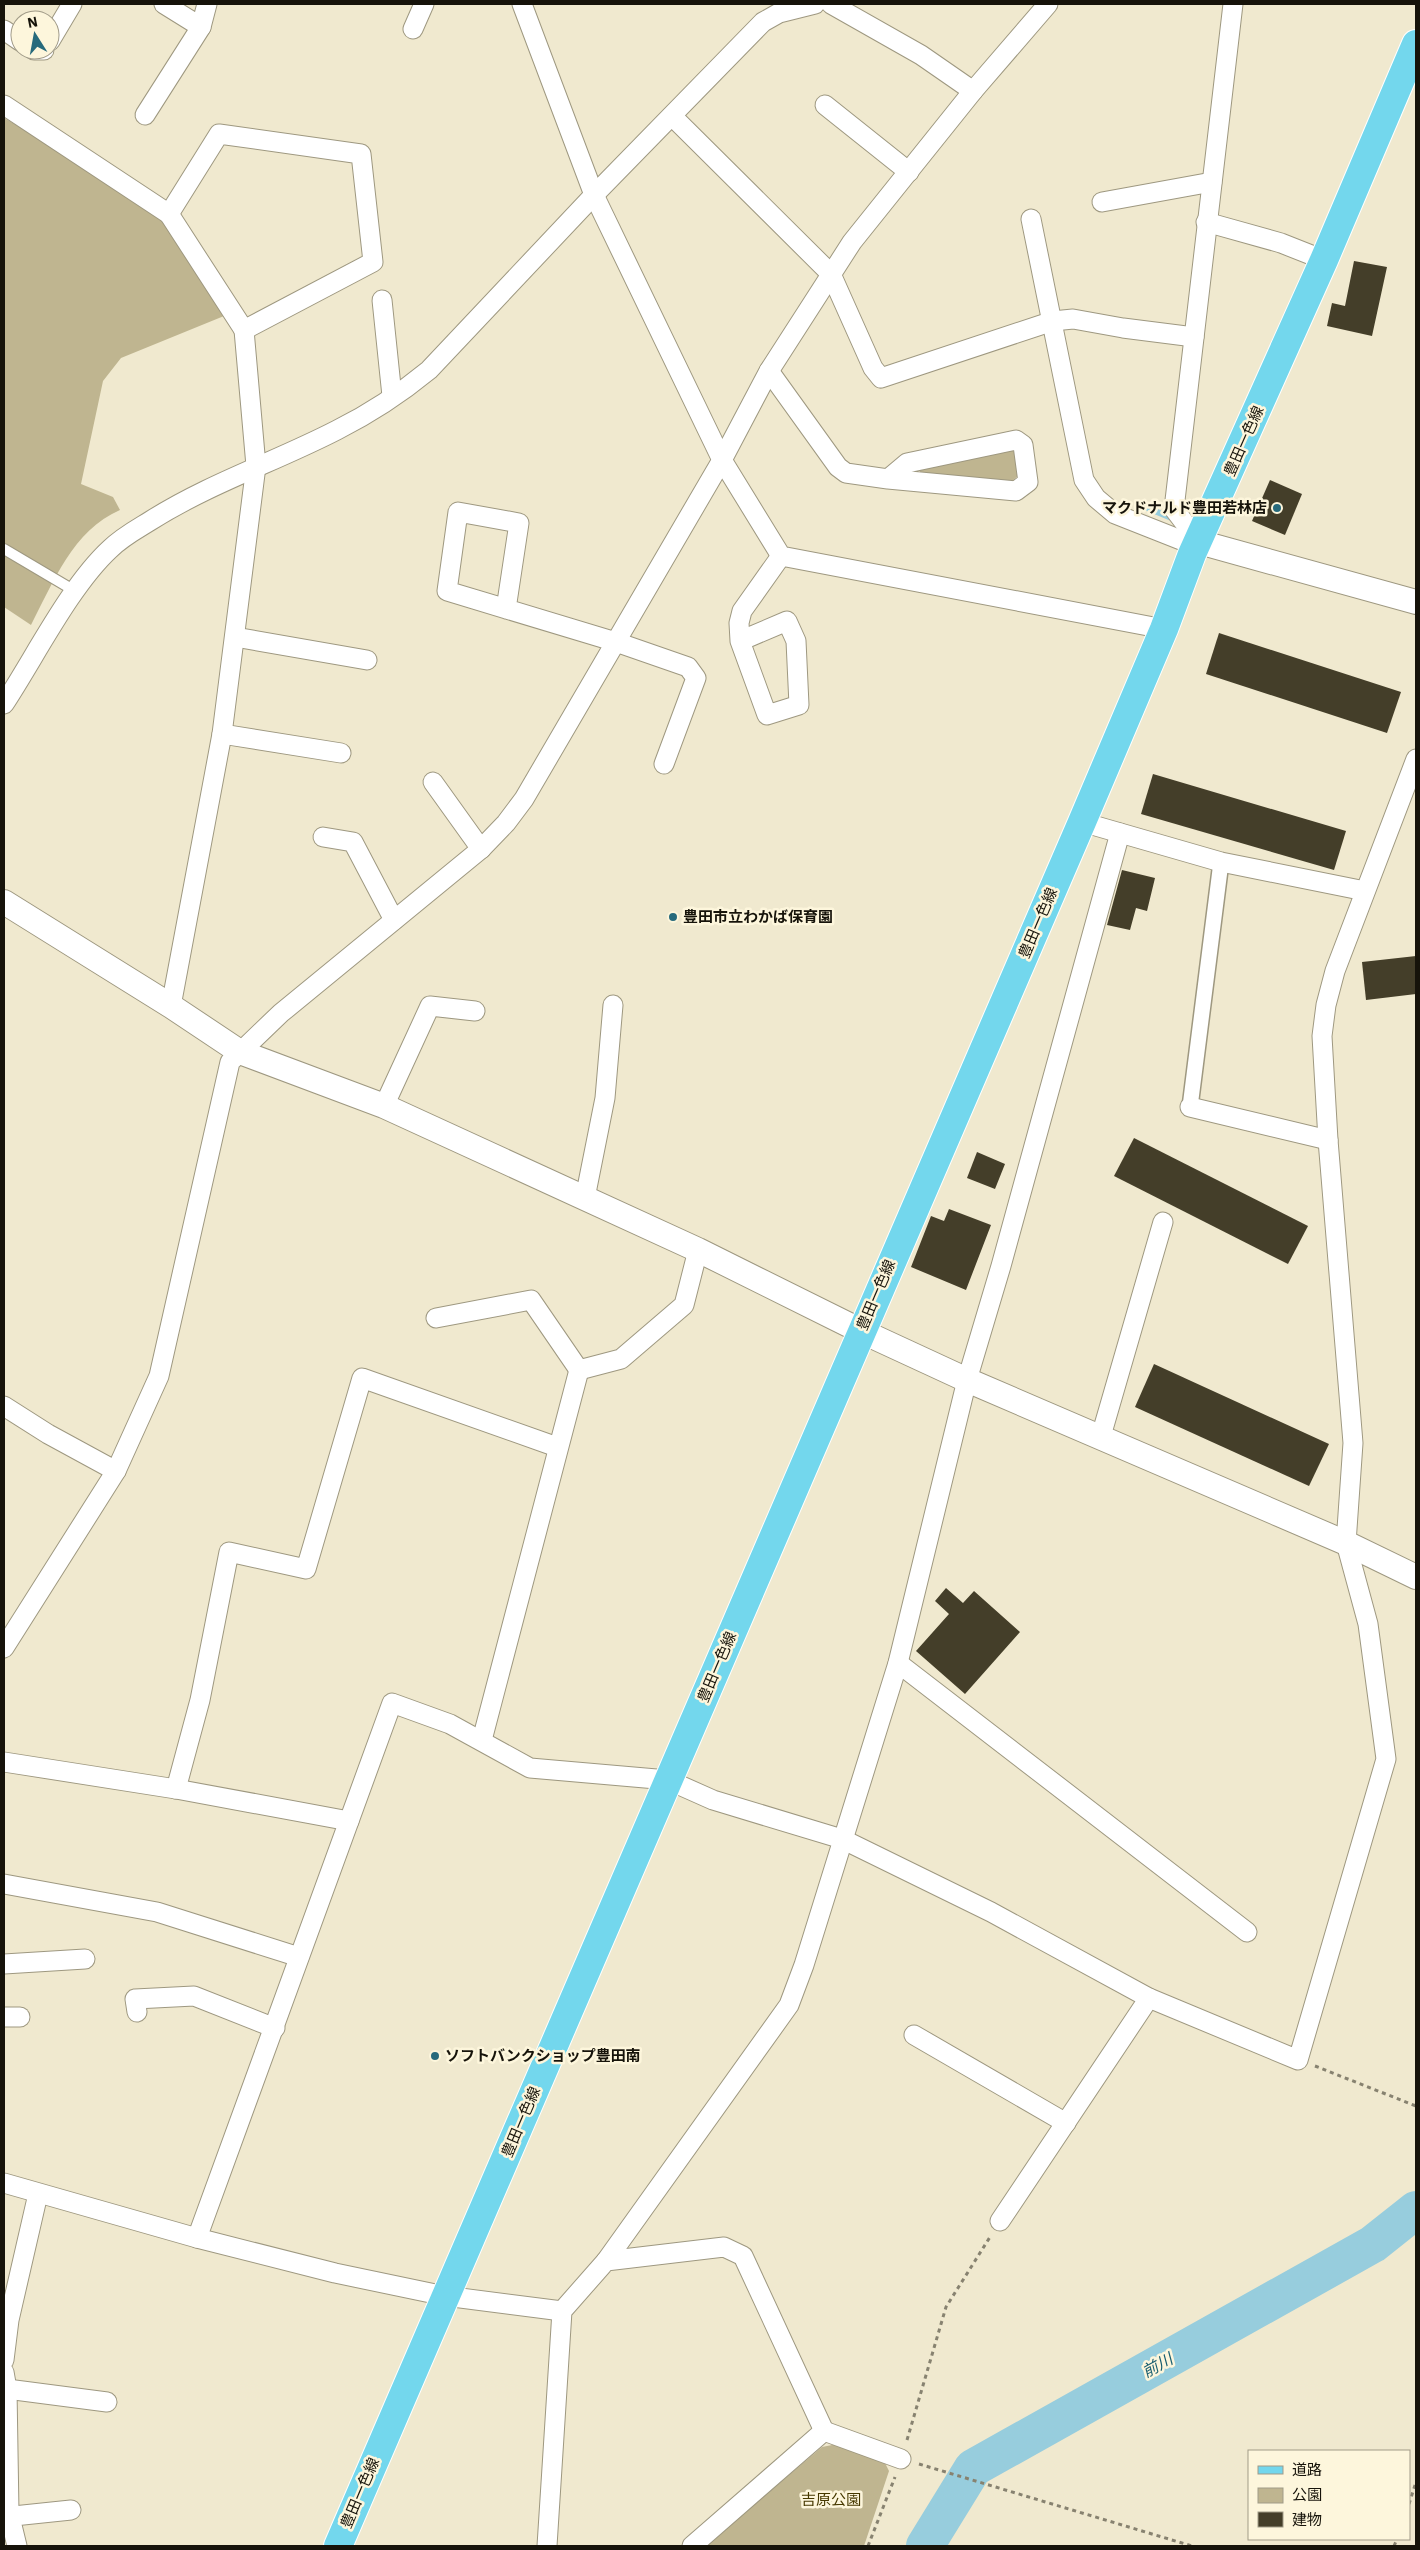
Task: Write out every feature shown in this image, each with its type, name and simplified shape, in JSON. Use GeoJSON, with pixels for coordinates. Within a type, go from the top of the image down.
{"type":"FeatureCollection","features":[{"type":"Feature","properties":{"kind":"main road","name":"豊田一色線"},"geometry":{"type":"LineString","coordinates":[[338,2546],[1082,822],[1164,629],[1197,544],[1324,260],[1416,44]]}},
{"type":"Feature","properties":{"kind":"street"},"geometry":{"type":"LineString","coordinates":[[60,24],[72,4]]}},
{"type":"Feature","properties":{"kind":"street"},"geometry":{"type":"LineString","coordinates":[[164,4],[201,27]]}},
{"type":"Feature","properties":{"kind":"street"},"geometry":{"type":"LineString","coordinates":[[145,115],[201,27],[207,4]]}},
{"type":"Feature","properties":{"kind":"street"},"geometry":{"type":"LineString","coordinates":[[413,29],[424,4]]}},
{"type":"Feature","properties":{"kind":"street"},"geometry":{"type":"LineString","coordinates":[[522,4],[594,195],[722,460],[782,556],[1164,629]]}},
{"type":"Feature","properties":{"kind":"street"},"geometry":{"type":"LineString","coordinates":[[4,704],[75,591],[109,550],[122,538],[176,504],[338,430],[429,370],[594,195],[763,22],[779,13],[815,4]]}},
{"type":"Feature","properties":{"kind":"street"},"geometry":{"type":"LineString","coordinates":[[831,4],[921,55],[973,91]]}},
{"type":"Feature","properties":{"kind":"street"},"geometry":{"type":"LineString","coordinates":[[4,1648],[116,1471],[159,1376],[230,1062],[281,1013],[481,849],[506,823],[524,799],[722,460],[768,371],[852,242],[973,91],[1048,4]]}},
{"type":"Feature","properties":{"kind":"street"},"geometry":{"type":"LineString","coordinates":[[1197,544],[1174,509],[1206,222],[1233,4]]}},
{"type":"Feature","properties":{"kind":"street"},"geometry":{"type":"LineString","coordinates":[[825,105],[909,172]]}},
{"type":"Feature","properties":{"kind":"street"},"geometry":{"type":"LineString","coordinates":[[5,109],[170,214],[244,330],[256,466],[222,734],[171,1006]]}},
{"type":"Feature","properties":{"kind":"street"},"geometry":{"type":"LineString","coordinates":[[672,116],[831,274],[872,368],[881,378],[1052,321],[1073,318],[1123,328],[1194,337]]}},
{"type":"Feature","properties":{"kind":"street"},"geometry":{"type":"LineString","coordinates":[[170,214],[219,134],[361,154],[373,262],[244,330]]}},
{"type":"Feature","properties":{"kind":"street"},"geometry":{"type":"LineString","coordinates":[[1102,202],[1212,182]]}},
{"type":"Feature","properties":{"kind":"street"},"geometry":{"type":"LineString","coordinates":[[1031,219],[1084,480],[1096,498],[1115,514],[1197,544],[1416,602]]}},
{"type":"Feature","properties":{"kind":"street"},"geometry":{"type":"LineString","coordinates":[[1206,222],[1281,243],[1324,260]]}},
{"type":"Feature","properties":{"kind":"street"},"geometry":{"type":"LineString","coordinates":[[382,300],[392,396]]}},
{"type":"Feature","properties":{"kind":"street"},"geometry":{"type":"LineString","coordinates":[[768,371],[838,467],[846,473],[888,479],[1016,491],[1028,482],[1023,445],[1016,440],[907,463],[888,479]]}},
{"type":"Feature","properties":{"kind":"street"},"geometry":{"type":"LineString","coordinates":[[506,609],[519,523],[458,512],[447,591],[506,609],[616,642],[688,667],[696,678],[664,764]]}},
{"type":"Feature","properties":{"kind":"street"},"geometry":{"type":"LineString","coordinates":[[740,641],[787,621],[796,641],[799,705],[767,716],[740,641],[742,611],[782,556]]}},
{"type":"Feature","properties":{"kind":"street"},"geometry":{"type":"LineString","coordinates":[[235,637],[366,660]]}},
{"type":"Feature","properties":{"kind":"street"},"geometry":{"type":"LineString","coordinates":[[222,734],[341,753]]}},
{"type":"Feature","properties":{"kind":"street"},"geometry":{"type":"LineString","coordinates":[[197,2238],[392,1703],[450,1724],[530,1768],[668,1780],[713,1800],[842,1839],[991,1912],[1149,1998],[1298,2060],[1386,1758],[1368,1624],[1346,1543],[1353,1443],[1328,1140],[1322,1036],[1326,1005],[1335,971],[1416,760]]}},
{"type":"Feature","properties":{"kind":"street"},"geometry":{"type":"LineString","coordinates":[[433,782],[481,849]]}},
{"type":"Feature","properties":{"kind":"street"},"geometry":{"type":"LineString","coordinates":[[1082,822],[1221,862],[1365,891]]}},
{"type":"Feature","properties":{"kind":"street"},"geometry":{"type":"LineString","coordinates":[[547,2546],[562,2310],[606,2261],[789,2005],[898,1663],[967,1380],[1001,1266],[1120,833]]}},
{"type":"Feature","properties":{"kind":"street"},"geometry":{"type":"LineString","coordinates":[[323,837],[353,842],[394,920]]}},
{"type":"Feature","properties":{"kind":"street"},"geometry":{"type":"LineString","coordinates":[[1221,862],[1190,1107],[1328,1140]]}},
{"type":"Feature","properties":{"kind":"street"},"geometry":{"type":"LineString","coordinates":[[4,902],[171,1006],[240,1052],[384,1106],[698,1250],[861,1331],[967,1380],[1346,1543],[1416,1578]]}},
{"type":"Feature","properties":{"kind":"street"},"geometry":{"type":"LineString","coordinates":[[585,1198],[605,1098],[614,1005]]}},
{"type":"Feature","properties":{"kind":"street"},"geometry":{"type":"LineString","coordinates":[[384,1106],[430,1006],[475,1011]]}},
{"type":"Feature","properties":{"kind":"street"},"geometry":{"type":"LineString","coordinates":[[1101,1436],[1162,1222]]}},
{"type":"Feature","properties":{"kind":"street"},"geometry":{"type":"LineString","coordinates":[[579,1370],[621,1359],[684,1305],[698,1250]]}},
{"type":"Feature","properties":{"kind":"street"},"geometry":{"type":"LineString","coordinates":[[436,1318],[531,1300],[579,1370]]}},
{"type":"Feature","properties":{"kind":"street"},"geometry":{"type":"LineString","coordinates":[[482,1740],[557,1447],[579,1370]]}},
{"type":"Feature","properties":{"kind":"street"},"geometry":{"type":"LineString","coordinates":[[176,1789],[200,1700],[229,1552],[306,1570],[362,1378],[557,1447]]}},
{"type":"Feature","properties":{"kind":"street"},"geometry":{"type":"LineString","coordinates":[[4,1406],[48,1434],[116,1471]]}},
{"type":"Feature","properties":{"kind":"street"},"geometry":{"type":"LineString","coordinates":[[898,1663],[1247,1932]]}},
{"type":"Feature","properties":{"kind":"street"},"geometry":{"type":"LineString","coordinates":[[4,1762],[176,1789],[349,1821]]}},
{"type":"Feature","properties":{"kind":"street"},"geometry":{"type":"LineString","coordinates":[[4,1884],[157,1912],[299,1957]]}},
{"type":"Feature","properties":{"kind":"street"},"geometry":{"type":"LineString","coordinates":[[4,1964],[85,1958]]}},
{"type":"Feature","properties":{"kind":"street"},"geometry":{"type":"LineString","coordinates":[[137,2012],[136,1999],[194,1996],[275,2028]]}},
{"type":"Feature","properties":{"kind":"street"},"geometry":{"type":"LineString","coordinates":[[1000,2221],[1149,1998]]}},
{"type":"Feature","properties":{"kind":"street"},"geometry":{"type":"LineString","coordinates":[[914,2035],[1066,2123]]}},
{"type":"Feature","properties":{"kind":"street"},"geometry":{"type":"LineString","coordinates":[[4,2183],[197,2238],[335,2273],[445,2296],[562,2310]]}},
{"type":"Feature","properties":{"kind":"street"},"geometry":{"type":"LineString","coordinates":[[4,2360],[8,2320],[38,2194]]}},
{"type":"Feature","properties":{"kind":"street"},"geometry":{"type":"LineString","coordinates":[[606,2261],[724,2247],[744,2256],[824,2430],[901,2459]]}},
{"type":"Feature","properties":{"kind":"street"},"geometry":{"type":"LineString","coordinates":[[18,2546],[7,2516],[5,2381],[107,2402]]}},
{"type":"Feature","properties":{"kind":"street"},"geometry":{"type":"LineString","coordinates":[[692,2546],[824,2430]]}},
{"type":"Feature","properties":{"kind":"street"},"geometry":{"type":"LineString","coordinates":[[7,2516],[71,2510]]}},
{"type":"Feature","properties":{"kind":"lane"},"geometry":{"type":"LineString","coordinates":[[4,549],[75,591]]}},
{"type":"Feature","properties":{"kind":"path"},"geometry":{"type":"LineString","coordinates":[[1298,2060],[1416,2106]]}},
{"type":"Feature","properties":{"kind":"path"},"geometry":{"type":"LineString","coordinates":[[868,2546],[901,2459],[946,2307],[1000,2221]]}},
{"type":"Feature","properties":{"kind":"path"},"geometry":{"type":"LineString","coordinates":[[901,2459],[1192,2546]]}},
{"type":"Feature","properties":{"kind":"path"},"geometry":{"type":"LineString","coordinates":[[1410,2501],[1416,2482]]}},
{"type":"Feature","properties":{"kind":"green space"},"geometry":{"type":"Polygon","coordinates":[[[4,118],[159,207],[224,316],[121,358],[103,381],[81,484],[113,497],[120,510],[89,530],[77,544],[56,575],[31,625],[4,607],[4,118]]]}},
{"type":"Feature","properties":{"kind":"green space"},"geometry":{"type":"Polygon","coordinates":[[[1011,449],[1020,458],[1021,473],[1009,484],[920,475],[920,469],[1011,449]]]}},
{"type":"Feature","properties":{"kind":"green space","name":"吉原公園"},"geometry":{"type":"Polygon","coordinates":[[[837,2444],[885,2463],[889,2471],[864,2546],[705,2546],[822,2447],[837,2444]]]}},
{"type":"Feature","properties":{"kind":"building"},"geometry":{"type":"Polygon","coordinates":[[[1354,261],[1387,267],[1372,336],[1327,326],[1332,303],[1345,306],[1354,261]]]}},
{"type":"Feature","properties":{"kind":"building","name":"マクドナルド豊田若林店"},"geometry":{"type":"Polygon","coordinates":[[[1270,480],[1302,494],[1285,535],[1252,521],[1270,480]]]}},
{"type":"Feature","properties":{"kind":"building"},"geometry":{"type":"Polygon","coordinates":[[[1219,633],[1401,692],[1387,733],[1206,674],[1219,633]]]}},
{"type":"Feature","properties":{"kind":"building"},"geometry":{"type":"Polygon","coordinates":[[[1153,774],[1346,831],[1334,870],[1141,814],[1153,774]]]}},
{"type":"Feature","properties":{"kind":"building"},"geometry":{"type":"Polygon","coordinates":[[[1122,870],[1155,878],[1147,911],[1136,908],[1130,930],[1107,925],[1122,870]]]}},
{"type":"Feature","properties":{"kind":"building"},"geometry":{"type":"Polygon","coordinates":[[[1416,956],[1416,994],[1366,1000],[1362,962],[1416,956]]]}},
{"type":"Feature","properties":{"kind":"building"},"geometry":{"type":"Polygon","coordinates":[[[1134,1138],[1308,1226],[1288,1264],[1114,1176],[1134,1138]]]}},
{"type":"Feature","properties":{"kind":"building"},"geometry":{"type":"Polygon","coordinates":[[[977,1152],[1005,1164],[995,1189],[967,1178],[977,1152]]]}},
{"type":"Feature","properties":{"kind":"building"},"geometry":{"type":"Polygon","coordinates":[[[949,1209],[991,1225],[966,1290],[911,1267],[931,1216],[944,1221],[949,1209]]]}},
{"type":"Feature","properties":{"kind":"building"},"geometry":{"type":"Polygon","coordinates":[[[1154,1364],[1329,1444],[1309,1486],[1135,1407],[1154,1364]]]}},
{"type":"Feature","properties":{"kind":"building"},"geometry":{"type":"Polygon","coordinates":[[[946,1588],[963,1603],[974,1591],[1020,1632],[965,1694],[916,1651],[949,1614],[935,1601],[946,1588]]]}},
{"type":"Feature","properties":{"kind":"waterway"},"geometry":{"type":"LineString","coordinates":[[1140,505],[1174,519]]}},
{"type":"Feature","properties":{"kind":"waterway","name":"前川"},"geometry":{"type":"LineString","coordinates":[[925,2546],[973,2468],[1373,2244],[1416,2210]]}},
{"type":"Feature","properties":{"kind":"place","name":"マクドナルド豊田若林店"},"geometry":{"type":"Point","coordinates":[1277,508]}},
{"type":"Feature","properties":{"kind":"place","name":"豊田市立わかば保育園"},"geometry":{"type":"Point","coordinates":[673,917]}},
{"type":"Feature","properties":{"kind":"place","name":"ソフトバンクショップ豊田南"},"geometry":{"type":"Point","coordinates":[435,2056]}}]}
